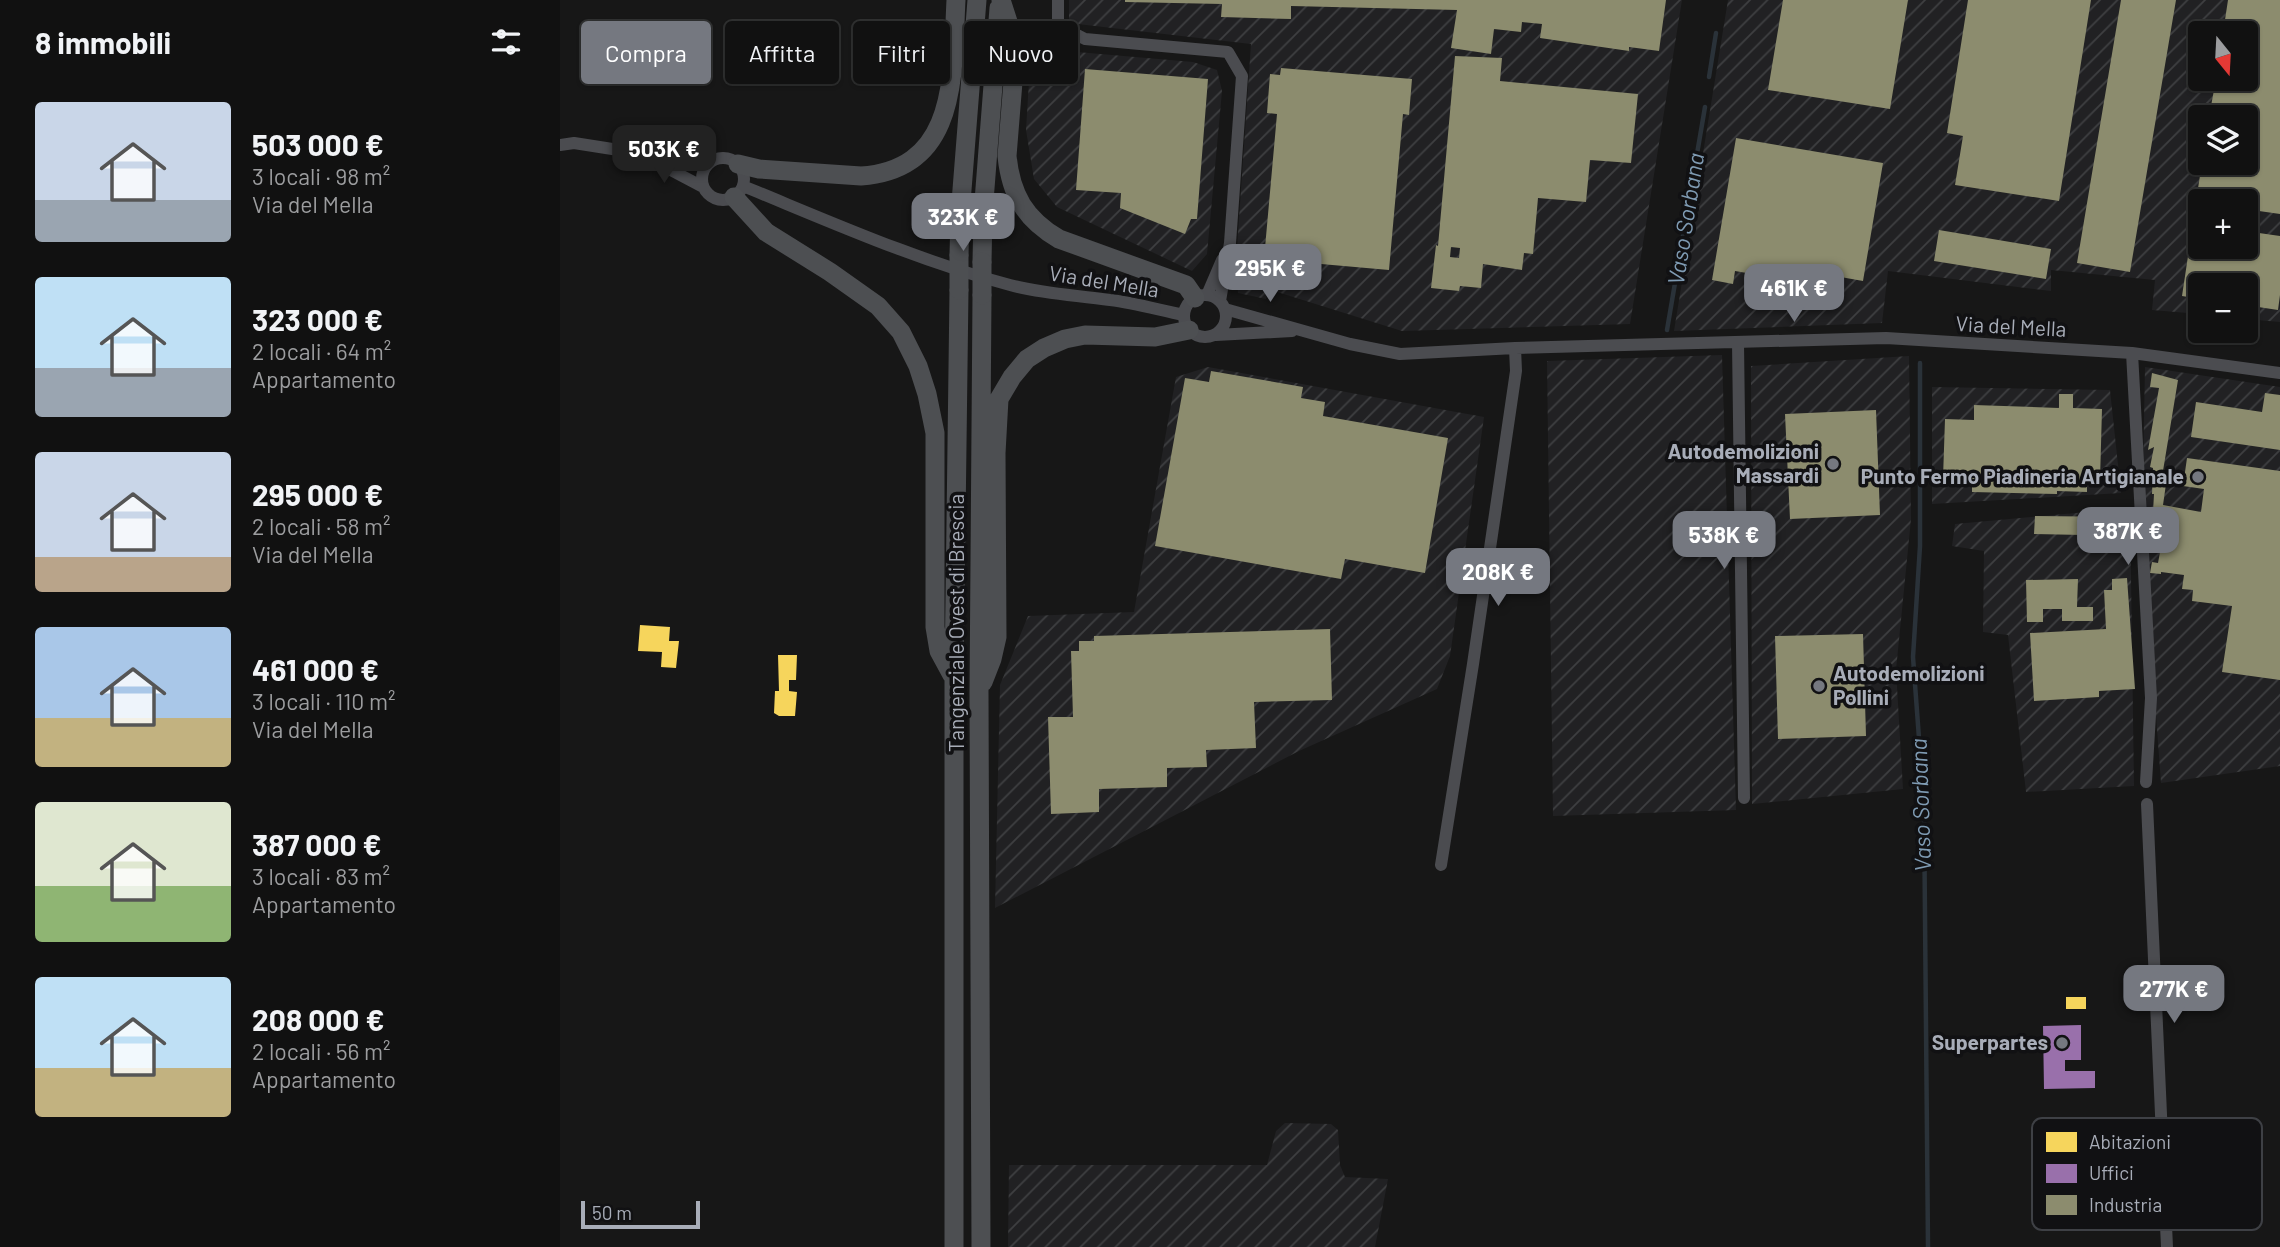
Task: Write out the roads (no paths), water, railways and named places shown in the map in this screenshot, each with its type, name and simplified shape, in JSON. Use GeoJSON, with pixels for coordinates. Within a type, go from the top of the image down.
{"type":"FeatureCollection","features":[{"type":"Feature","properties":{"kind":"main road"},"geometry":{"type":"LineString","coordinates":[[738,164],[759,169],[861,176],[877,175],[909,164],[922,153],[942,119],[952,70],[956,0]]}},
{"type":"Feature","properties":{"kind":"main road","name":"Tangenziale Ovest di Brescia"},"geometry":{"type":"LineString","coordinates":[[954,1247],[954,678],[959,256],[976,0]]}},
{"type":"Feature","properties":{"kind":"main road"},"geometry":{"type":"LineString","coordinates":[[1000,0],[1012,34],[1015,57],[1007,156],[1008,171],[1020,203],[1040,228],[1059,239],[1177,281],[1201,296]]}},
{"type":"Feature","properties":{"kind":"main road","name":"Tangenziale Ovest di Brescia"},"geometry":{"type":"LineString","coordinates":[[981,1247],[979,693],[982,262],[983,214],[1000,0]]}},
{"type":"Feature","properties":{"kind":"main road"},"geometry":{"type":"LineString","coordinates":[[738,192],[766,232],[878,306],[901,332],[918,366],[935,433],[935,627],[939,651],[954,678]]}},
{"type":"Feature","properties":{"kind":"main road"},"geometry":{"type":"LineString","coordinates":[[979,693],[997,637],[996,453],[999,399],[1027,359],[1065,339],[1085,335],[1155,337],[1186,322]]}},
{"type":"Feature","properties":{"kind":"street"},"geometry":{"type":"LineString","coordinates":[[1058,0],[1058,25],[1085,39],[1228,51],[1242,76],[1230,243],[1223,305],[1225,323],[1216,335],[1202,337],[1186,322],[1185,308],[1201,296],[1230,243]]}},
{"type":"Feature","properties":{"kind":"street","name":"Via del Mella"},"geometry":{"type":"LineString","coordinates":[[560,145],[575,143],[708,164],[713,160],[726,158],[738,164]]}},
{"type":"Feature","properties":{"kind":"street","name":"Via del Mella"},"geometry":{"type":"LineString","coordinates":[[640,153],[703,187],[707,193],[720,200],[738,192],[929,260],[1009,285],[1051,295],[1111,300],[1186,322]]}},
{"type":"Feature","properties":{"kind":"street"},"geometry":{"type":"LineString","coordinates":[[703,187],[702,175],[708,164]]}},
{"type":"Feature","properties":{"kind":"street"},"geometry":{"type":"LineString","coordinates":[[738,164],[744,174],[738,192]]}},
{"type":"Feature","properties":{"kind":"street"},"geometry":{"type":"LineString","coordinates":[[1201,296],[1223,305]]}},
{"type":"Feature","properties":{"kind":"street","name":"Via del Mella"},"geometry":{"type":"LineString","coordinates":[[1223,305],[1350,344],[1400,354],[1516,348],[1886,338],[2133,353],[2280,373]]}},
{"type":"Feature","properties":{"kind":"street","name":"Via del Mella"},"geometry":{"type":"LineString","coordinates":[[1216,335],[1307,330]]}},
{"type":"Feature","properties":{"kind":"street"},"geometry":{"type":"LineString","coordinates":[[1738,343],[1744,798]]}},
{"type":"Feature","properties":{"kind":"street"},"geometry":{"type":"LineString","coordinates":[[1441,865],[1516,371],[1516,348]]}},
{"type":"Feature","properties":{"kind":"street"},"geometry":{"type":"LineString","coordinates":[[2133,353],[2151,698],[2146,782]]}},
{"type":"Feature","properties":{"kind":"street"},"geometry":{"type":"LineString","coordinates":[[2147,804],[2162,1118]]}},
{"type":"Feature","properties":{"kind":"waterway","name":"Vaso Sorbana"},"geometry":{"type":"LineString","coordinates":[[1709,77],[1716,33]]}},
{"type":"Feature","properties":{"kind":"waterway","name":"Vaso Sorbana"},"geometry":{"type":"LineString","coordinates":[[1667,330],[1705,107]]}},
{"type":"Feature","properties":{"kind":"waterway","name":"Vaso Sorbana"},"geometry":{"type":"LineString","coordinates":[[1920,363],[1920,546],[1913,657],[1924,806],[1928,1247]]}},
{"type":"Feature","properties":{"kind":"place","name":"Autodemolizioni Massardi"},"geometry":{"type":"Point","coordinates":[1833,464]}},
{"type":"Feature","properties":{"kind":"place","name":"Punto Fermo Piadineria Artigianale"},"geometry":{"type":"Point","coordinates":[2198,477]}},
{"type":"Feature","properties":{"kind":"place","name":"Autodemolizioni Pollini"},"geometry":{"type":"Point","coordinates":[1819,686]}},
{"type":"Feature","properties":{"kind":"place","name":"Superpartes"},"geometry":{"type":"Point","coordinates":[2062,1043]}}]}
